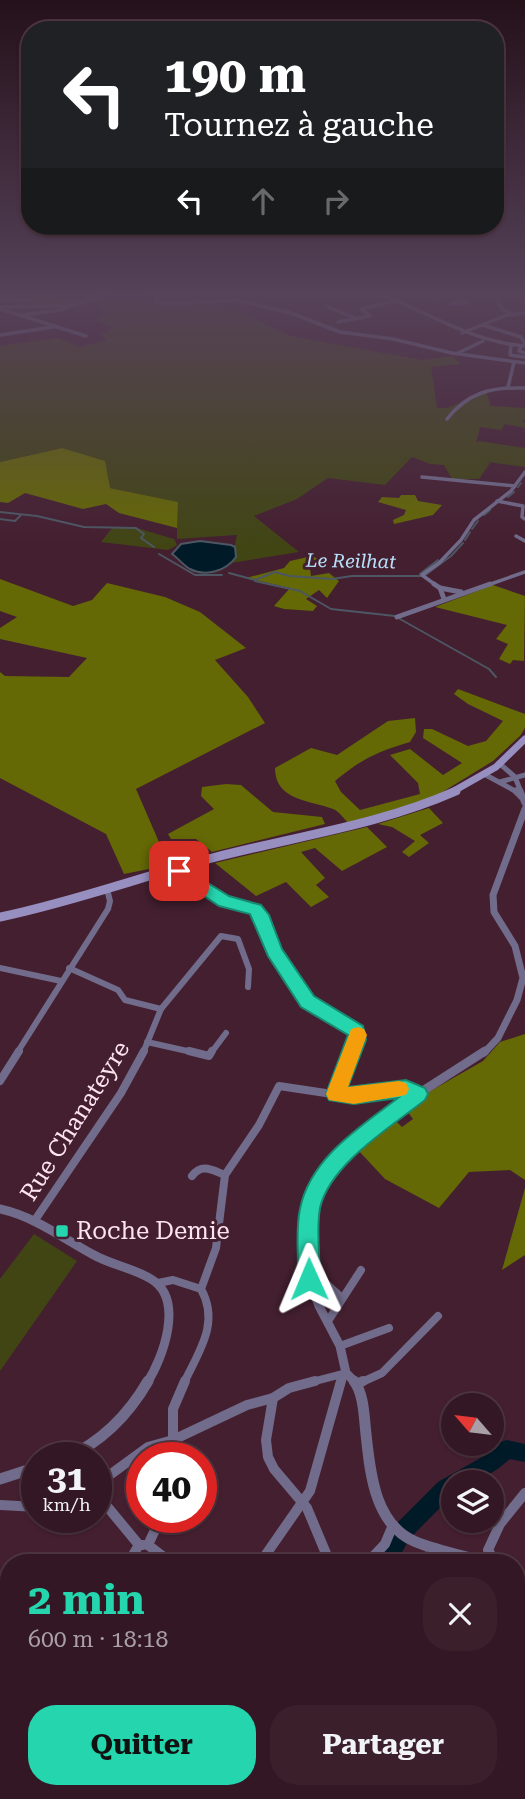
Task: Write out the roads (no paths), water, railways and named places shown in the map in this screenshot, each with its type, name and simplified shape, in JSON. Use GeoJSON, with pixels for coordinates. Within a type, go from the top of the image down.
{"type":"FeatureCollection","features":[{"type":"Feature","properties":{"kind":"main road"},"geometry":{"type":"LineString","coordinates":[[0,917],[51,907],[178,868],[398,814],[427,804],[484,774],[525,739]]}},
{"type":"Feature","properties":{"kind":"street"},"geometry":{"type":"LineString","coordinates":[[508,387],[512,377]]}},
{"type":"Feature","properties":{"kind":"street"},"geometry":{"type":"LineString","coordinates":[[447,419],[452,409],[485,391],[508,387],[525,388]]}},
{"type":"Feature","properties":{"kind":"street"},"geometry":{"type":"LineString","coordinates":[[466,592],[440,588],[422,576],[445,557],[461,540],[474,520],[515,485],[525,472]]}},
{"type":"Feature","properties":{"kind":"street"},"geometry":{"type":"LineString","coordinates":[[422,477],[429,480],[515,485]]}},
{"type":"Feature","properties":{"kind":"street"},"geometry":{"type":"LineString","coordinates":[[497,501],[523,506],[522,517],[525,519]]}},
{"type":"Feature","properties":{"kind":"street"},"geometry":{"type":"LineString","coordinates":[[516,536],[525,541]]}},
{"type":"Feature","properties":{"kind":"street"},"geometry":{"type":"LineString","coordinates":[[397,617],[525,572]]}},
{"type":"Feature","properties":{"kind":"street"},"geometry":{"type":"LineString","coordinates":[[440,588],[444,599]]}},
{"type":"Feature","properties":{"kind":"street"},"geometry":{"type":"LineString","coordinates":[[458,1554],[410,1539],[396,1527],[378,1501],[370,1472],[362,1403],[357,1384],[346,1373],[340,1346],[309,1279],[310,1210],[317,1189],[345,1150],[418,1094],[480,1057],[490,1048],[517,1000],[523,981],[519,958],[496,917],[492,904],[498,879],[525,804],[515,777],[499,763]]}},
{"type":"Feature","properties":{"kind":"street"},"geometry":{"type":"LineString","coordinates":[[484,774],[513,788],[525,804]]}},
{"type":"Feature","properties":{"kind":"street"},"geometry":{"type":"LineString","coordinates":[[500,782],[525,775]]}},
{"type":"Feature","properties":{"kind":"street"},"geometry":{"type":"LineString","coordinates":[[178,868],[225,901],[256,909],[261,915],[274,951],[308,1002],[357,1031],[357,1040],[336,1094]]}},
{"type":"Feature","properties":{"kind":"street"},"geometry":{"type":"LineString","coordinates":[[0,1081],[108,909],[110,901],[107,889]]}},
{"type":"Feature","properties":{"kind":"street","name":"Rue Chanateyre"},"geometry":{"type":"LineString","coordinates":[[35,1220],[51,1191],[115,1102],[161,1009],[221,936],[238,939],[249,969],[248,987]]}},
{"type":"Feature","properties":{"kind":"street"},"geometry":{"type":"LineString","coordinates":[[0,968],[61,981]]}},
{"type":"Feature","properties":{"kind":"street"},"geometry":{"type":"LineString","coordinates":[[69,968],[118,990],[125,1000],[161,1009]]}},
{"type":"Feature","properties":{"kind":"street","name":"Rue Chanateyre"},"geometry":{"type":"LineString","coordinates":[[147,1042],[209,1056],[226,1033]]}},
{"type":"Feature","properties":{"kind":"street"},"geometry":{"type":"LineString","coordinates":[[201,1289],[210,1274],[215,1254],[225,1175],[259,1125],[279,1086],[354,1096],[406,1089],[418,1094]]}},
{"type":"Feature","properties":{"kind":"street"},"geometry":{"type":"LineString","coordinates":[[192,1176],[197,1169],[203,1167],[225,1175]]}},
{"type":"Feature","properties":{"kind":"street"},"geometry":{"type":"LineString","coordinates":[[0,1209],[35,1220],[94,1257],[149,1277],[158,1283],[166,1294],[168,1314],[163,1349],[155,1370],[105,1434],[94,1442]]}},
{"type":"Feature","properties":{"kind":"street"},"geometry":{"type":"LineString","coordinates":[[328,1321],[360,1270]]}},
{"type":"Feature","properties":{"kind":"street"},"geometry":{"type":"LineString","coordinates":[[309,1279],[322,1280],[342,1298]]}},
{"type":"Feature","properties":{"kind":"street"},"geometry":{"type":"LineString","coordinates":[[158,1283],[173,1280],[201,1289],[209,1303],[211,1325],[173,1409],[173,1440]]}},
{"type":"Feature","properties":{"kind":"street"},"geometry":{"type":"LineString","coordinates":[[357,1384],[382,1373],[438,1317]]}},
{"type":"Feature","properties":{"kind":"street"},"geometry":{"type":"LineString","coordinates":[[340,1346],[389,1328]]}},
{"type":"Feature","properties":{"kind":"street"},"geometry":{"type":"LineString","coordinates":[[112,1473],[148,1447],[173,1440],[247,1405],[273,1398],[289,1388],[346,1373]]}},
{"type":"Feature","properties":{"kind":"street"},"geometry":{"type":"LineString","coordinates":[[267,1554],[304,1503],[313,1482],[338,1387],[346,1373]]}},
{"type":"Feature","properties":{"kind":"street"},"geometry":{"type":"LineString","coordinates":[[273,1398],[266,1440],[268,1457],[274,1469],[304,1503],[327,1554]]}},
{"type":"Feature","properties":{"kind":"street"},"geometry":{"type":"LineString","coordinates":[[0,1479],[21,1473]]}},
{"type":"Feature","properties":{"kind":"street"},"geometry":{"type":"LineString","coordinates":[[490,1554],[500,1524],[525,1493]]}},
{"type":"Feature","properties":{"kind":"street"},"geometry":{"type":"LineString","coordinates":[[0,1505],[21,1506]]}},
{"type":"Feature","properties":{"kind":"street"},"geometry":{"type":"LineString","coordinates":[[112,1510],[144,1545],[159,1554]]}},
{"type":"Feature","properties":{"kind":"street"},"geometry":{"type":"LineString","coordinates":[[376,1554],[396,1527]]}},
{"type":"Feature","properties":{"kind":"street"},"geometry":{"type":"LineString","coordinates":[[136,1554],[151,1533]]}},
{"type":"Feature","properties":{"kind":"water"},"geometry":{"type":"Polygon","coordinates":[[[200,541],[231,545],[235,547],[236,557],[221,569],[203,572],[190,569],[172,554],[181,544],[200,541]]]}},
{"type":"Feature","properties":{"kind":"waterway","name":"Le Reilhat"},"geometry":{"type":"LineString","coordinates":[[518,487],[521,483]]}},
{"type":"Feature","properties":{"kind":"waterway","name":"Le Reilhat"},"geometry":{"type":"LineString","coordinates":[[508,497],[514,492]]}},
{"type":"Feature","properties":{"kind":"waterway","name":"Le Reilhat"},"geometry":{"type":"LineString","coordinates":[[484,515],[490,510]]}},
{"type":"Feature","properties":{"kind":"waterway","name":"Le Reilhat"},"geometry":{"type":"LineString","coordinates":[[0,512],[37,516],[84,527],[136,528],[144,534],[141,538],[154,547]]}},
{"type":"Feature","properties":{"kind":"waterway","name":"Le Reilhat"},"geometry":{"type":"LineString","coordinates":[[0,519],[15,521],[21,515]]}},
{"type":"Feature","properties":{"kind":"waterway","name":"Le Reilhat"},"geometry":{"type":"LineString","coordinates":[[472,529],[478,521]]}},
{"type":"Feature","properties":{"kind":"waterway","name":"Le Reilhat"},"geometry":{"type":"LineString","coordinates":[[465,540],[470,532]]}},
{"type":"Feature","properties":{"kind":"waterway","name":"Le Reilhat"},"geometry":{"type":"LineString","coordinates":[[229,573],[255,580],[275,572],[289,576],[332,579],[352,576],[424,576],[451,556],[463,543]]}},
{"type":"Feature","properties":{"kind":"waterway","name":"Le Reilhat"},"geometry":{"type":"LineString","coordinates":[[159,554],[195,575],[222,575]]}},
{"type":"Feature","properties":{"kind":"waterway"},"geometry":{"type":"LineString","coordinates":[[420,574],[438,560]]}},
{"type":"Feature","properties":{"kind":"waterway"},"geometry":{"type":"LineString","coordinates":[[255,581],[300,591],[331,609],[395,616]]}},
{"type":"Feature","properties":{"kind":"waterway"},"geometry":{"type":"LineString","coordinates":[[400,619],[489,669],[496,677]]}},
{"type":"Feature","properties":{"kind":"waterway"},"geometry":{"type":"LineString","coordinates":[[478,1470],[507,1449],[525,1453]]}},
{"type":"Feature","properties":{"kind":"waterway"},"geometry":{"type":"LineString","coordinates":[[386,1554],[403,1531],[441,1493]]}},
{"type":"Feature","properties":{"kind":"place","name":"Roche Demie"},"geometry":{"type":"Point","coordinates":[62,1231]}}]}
